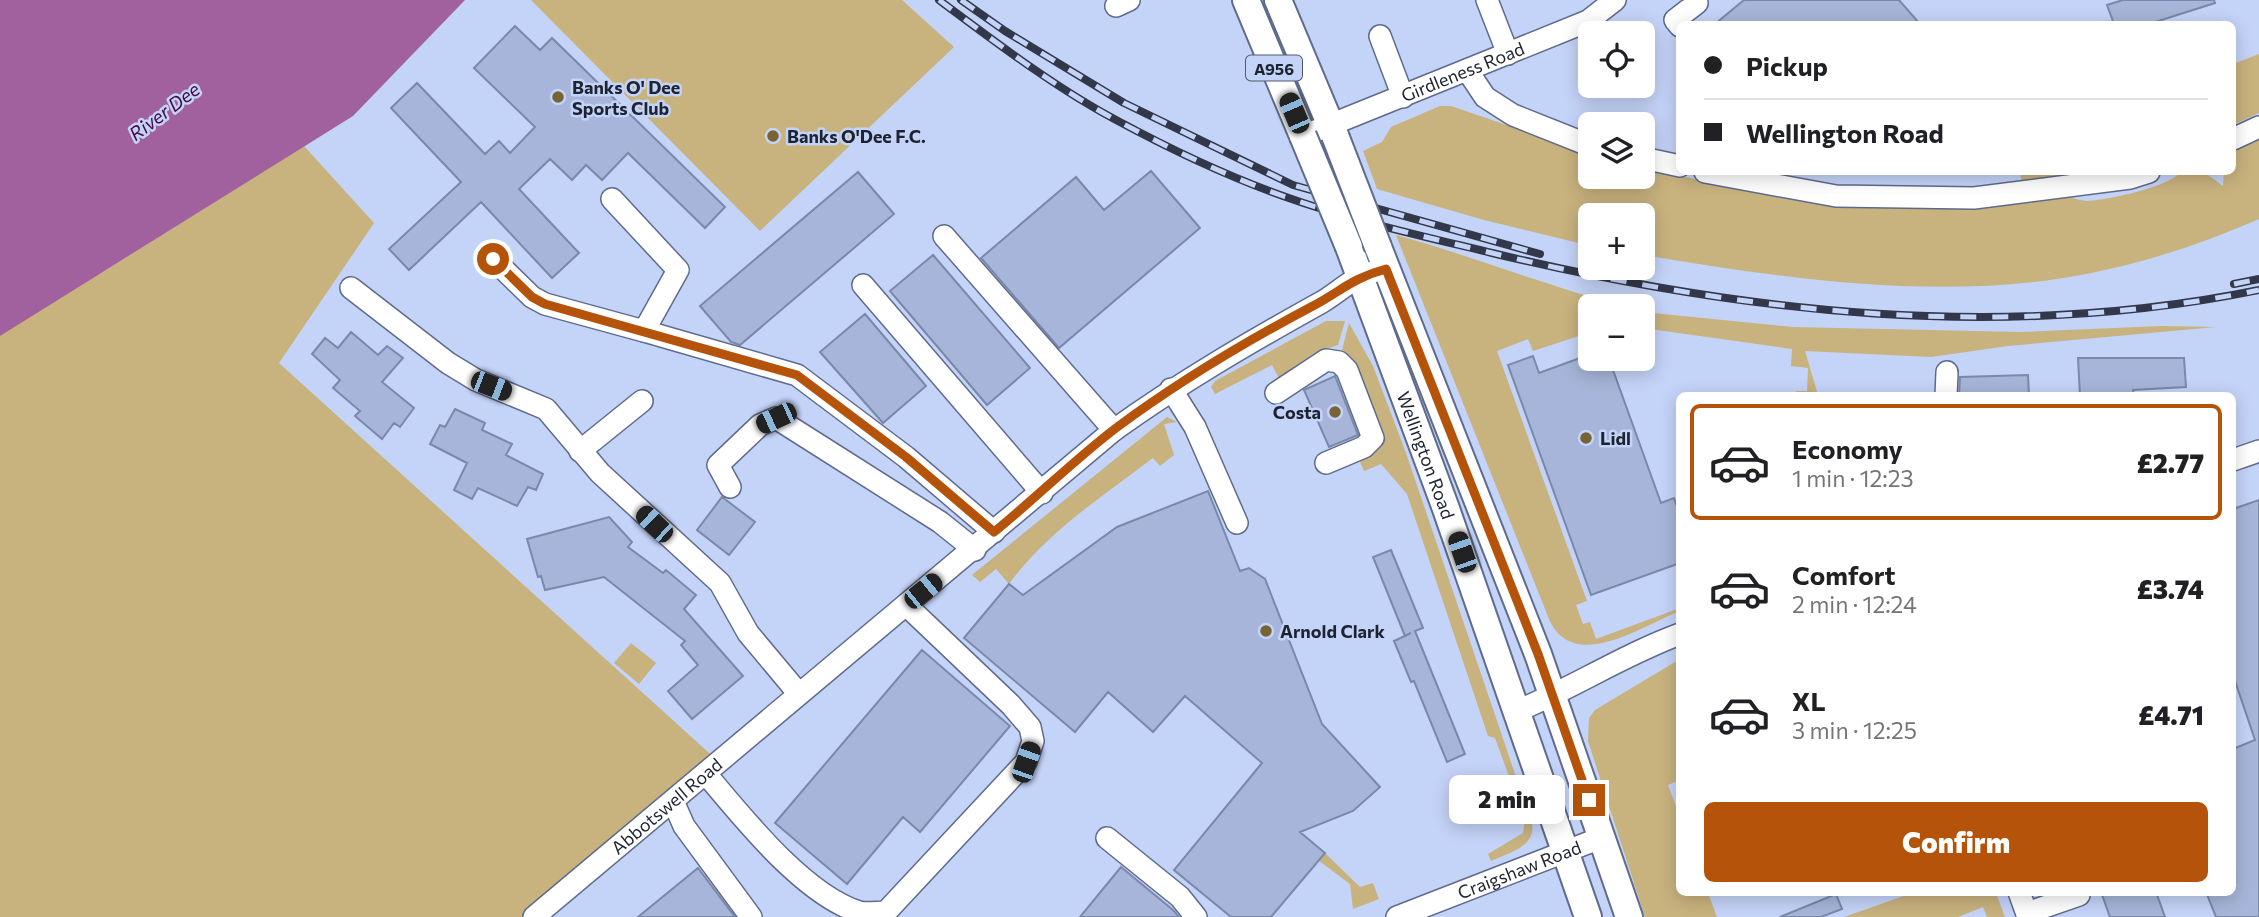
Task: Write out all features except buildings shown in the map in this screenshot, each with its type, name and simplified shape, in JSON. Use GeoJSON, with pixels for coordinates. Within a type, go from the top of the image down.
{"type":"FeatureCollection","features":[{"type":"Feature","properties":{"kind":"main road","name":"Wellington Road"},"geometry":{"type":"LineString","coordinates":[[1246,0],[1349,247],[1446,506],[1588,917]]}},
{"type":"Feature","properties":{"kind":"main road","name":"Wellington Road"},"geometry":{"type":"LineString","coordinates":[[1278,0],[1333,132],[1538,654],[1629,917]]}},
{"type":"Feature","properties":{"kind":"street"},"geometry":{"type":"LineString","coordinates":[[1487,0],[1508,54]]}},
{"type":"Feature","properties":{"kind":"street","name":"Girdleness Road"},"geometry":{"type":"LineString","coordinates":[[1303,136],[1333,132],[1403,97],[1588,20],[1615,0]]}},
{"type":"Feature","properties":{"kind":"street"},"geometry":{"type":"LineString","coordinates":[[1676,21],[1697,3],[1694,0]]}},
{"type":"Feature","properties":{"kind":"street"},"geometry":{"type":"LineString","coordinates":[[1380,36],[1403,97]]}},
{"type":"Feature","properties":{"kind":"street"},"geometry":{"type":"LineString","coordinates":[[1467,70],[1485,97],[1513,115],[1578,141]]}},
{"type":"Feature","properties":{"kind":"street"},"geometry":{"type":"LineString","coordinates":[[2236,138],[2259,127]]}},
{"type":"Feature","properties":{"kind":"street"},"geometry":{"type":"LineString","coordinates":[[1655,161],[1676,165]]}},
{"type":"Feature","properties":{"kind":"street"},"geometry":{"type":"LineString","coordinates":[[1721,175],[1836,196],[1974,198],[2140,175]]}},
{"type":"Feature","properties":{"kind":"street"},"geometry":{"type":"LineString","coordinates":[[612,199],[678,270],[644,331]]}},
{"type":"Feature","properties":{"kind":"street"},"geometry":{"type":"LineString","coordinates":[[944,236],[1114,430]]}},
{"type":"Feature","properties":{"kind":"street","name":"Abbotswell Road"},"geometry":{"type":"LineString","coordinates":[[534,917],[975,550],[1114,430],[1171,389],[1264,332],[1324,300],[1382,258]]}},
{"type":"Feature","properties":{"kind":"street"},"geometry":{"type":"LineString","coordinates":[[493,259],[532,297],[545,304],[797,375],[906,457],[994,532]]}},
{"type":"Feature","properties":{"kind":"street"},"geometry":{"type":"LineString","coordinates":[[863,285],[1042,493]]}},
{"type":"Feature","properties":{"kind":"street"},"geometry":{"type":"LineString","coordinates":[[351,288],[448,363],[476,380],[546,409],[580,451],[672,541],[703,564],[720,583],[748,633],[799,694]]}},
{"type":"Feature","properties":{"kind":"street"},"geometry":{"type":"LineString","coordinates":[[1276,393],[1326,360],[1339,362],[1347,370],[1373,438],[1364,447],[1326,463]]}},
{"type":"Feature","properties":{"kind":"street"},"geometry":{"type":"LineString","coordinates":[[1946,392],[1947,372]]}},
{"type":"Feature","properties":{"kind":"street"},"geometry":{"type":"LineString","coordinates":[[1171,389],[1195,427],[1237,523]]}},
{"type":"Feature","properties":{"kind":"street"},"geometry":{"type":"LineString","coordinates":[[580,451],[642,401]]}},
{"type":"Feature","properties":{"kind":"street"},"geometry":{"type":"LineString","coordinates":[[730,487],[718,465],[760,425],[776,418],[940,522],[975,550]]}},
{"type":"Feature","properties":{"kind":"street"},"geometry":{"type":"LineString","coordinates":[[2236,459],[2259,451]]}},
{"type":"Feature","properties":{"kind":"street"},"geometry":{"type":"LineString","coordinates":[[706,774],[735,809],[814,890],[860,913],[886,912],[1026,762],[1034,741],[1030,727],[1011,705],[906,605]]}},
{"type":"Feature","properties":{"kind":"street"},"geometry":{"type":"LineString","coordinates":[[1517,711],[1552,697],[1630,654],[1676,636]]}},
{"type":"Feature","properties":{"kind":"street"},"geometry":{"type":"LineString","coordinates":[[673,801],[684,826],[751,917]]}},
{"type":"Feature","properties":{"kind":"street","name":"Craigshaw Road"},"geometry":{"type":"LineString","coordinates":[[1397,917],[1603,837]]}},
{"type":"Feature","properties":{"kind":"street"},"geometry":{"type":"LineString","coordinates":[[1107,838],[1180,897],[1196,917]]}},
{"type":"Feature","properties":{"kind":"street"},"geometry":{"type":"LineString","coordinates":[[2020,896],[2027,915],[2076,896]]}},
{"type":"Feature","properties":{"kind":"shaded area","name":"Banks O'Dee F.C."},"geometry":{"type":"Polygon","coordinates":[[[531,0],[902,0],[954,47],[760,231],[531,0]]]}},
{"type":"Feature","properties":{"kind":"shaded area"},"geometry":{"type":"Polygon","coordinates":[[[2259,54],[2259,113],[2236,124],[2236,63],[2259,54]]]}},
{"type":"Feature","properties":{"kind":"shaded area"},"geometry":{"type":"Polygon","coordinates":[[[1440,106],[1451,106],[1578,150],[1578,189],[1655,189],[1655,170],[1703,181],[2065,196],[2087,201],[2151,188],[2178,175],[2208,175],[2223,186],[2224,175],[2236,175],[2236,145],[2259,138],[2259,219],[2157,257],[2077,276],[1999,285],[1949,287],[1846,282],[1744,271],[1655,257],[1655,203],[1578,203],[1578,243],[1484,220],[1377,189],[1363,151],[1382,142],[1391,127],[1440,106]]]}},
{"type":"Feature","properties":{"kind":"shaded area"},"geometry":{"type":"Polygon","coordinates":[[[304,146],[374,223],[279,363],[719,762],[534,917],[0,917],[0,326],[106,270],[304,146]]]}},
{"type":"Feature","properties":{"kind":"shaded area"},"geometry":{"type":"Polygon","coordinates":[[[2020,175],[2100,175],[2023,191],[2020,175]]]}},
{"type":"Feature","properties":{"kind":"shaded area"},"geometry":{"type":"Polygon","coordinates":[[[1396,235],[1583,294],[1578,294],[1578,336],[1533,351],[1528,339],[1497,351],[1587,601],[1576,605],[1583,624],[1590,622],[1596,639],[1676,609],[1676,613],[1628,635],[1591,645],[1574,643],[1560,635],[1549,619],[1396,235]]]}},
{"type":"Feature","properties":{"kind":"shaded area"},"geometry":{"type":"Polygon","coordinates":[[[1655,313],[1793,327],[2020,332],[2161,326],[2216,327],[2008,346],[1931,357],[1805,351],[1817,392],[1796,392],[1807,391],[1808,368],[1791,366],[1792,349],[1655,330],[1655,313]]]}},
{"type":"Feature","properties":{"kind":"shaded area"},"geometry":{"type":"Polygon","coordinates":[[[1326,321],[1345,321],[1338,345],[1315,353],[1295,366],[1298,372],[1281,382],[1272,365],[1215,394],[1211,387],[1215,381],[1326,321]]]}},
{"type":"Feature","properties":{"kind":"shaded area"},"geometry":{"type":"Polygon","coordinates":[[[1349,323],[1373,366],[1406,453],[1532,824],[1530,838],[1525,844],[1491,861],[1488,854],[1523,833],[1525,820],[1495,738],[1488,736],[1407,494],[1381,464],[1364,471],[1358,457],[1373,451],[1349,358],[1342,350],[1349,323]]]}},
{"type":"Feature","properties":{"kind":"shaded area"},"geometry":{"type":"Polygon","coordinates":[[[1167,417],[1177,422],[1164,424],[1174,455],[1160,466],[1153,458],[1095,501],[1040,548],[1009,584],[996,569],[980,582],[972,575],[1167,417]]]}},
{"type":"Feature","properties":{"kind":"shaded area"},"geometry":{"type":"Polygon","coordinates":[[[631,643],[656,663],[639,684],[614,663],[631,643]]]}},
{"type":"Feature","properties":{"kind":"shaded area"},"geometry":{"type":"Polygon","coordinates":[[[1676,661],[1676,782],[1668,785],[1676,806],[1676,896],[1709,896],[1717,917],[1645,917],[1588,741],[1589,718],[1595,710],[1676,661]]]}},
{"type":"Feature","properties":{"kind":"shaded area"},"geometry":{"type":"Polygon","coordinates":[[[1325,853],[1360,887],[1373,883],[1379,899],[1353,909],[1350,884],[1318,860],[1325,853]]]}},
{"type":"Feature","properties":{"kind":"shaded area"},"geometry":{"type":"Polygon","coordinates":[[[1904,896],[1997,896],[2005,917],[1987,917],[1983,907],[1958,917],[1844,917],[1904,896]]]}},
{"type":"Feature","properties":{"kind":"water","name":"River Dee"},"geometry":{"type":"Polygon","coordinates":[[[0,0],[465,0],[353,116],[0,336],[0,0]]]}},
{"type":"Feature","properties":{"kind":"railway"},"geometry":{"type":"LineString","coordinates":[[939,0],[1026,64],[1095,108],[1178,152],[1241,180],[1308,205],[1360,220],[1587,274],[1778,305],[1874,314],[1970,317],[2067,315],[2163,306],[2259,290]]}},
{"type":"Feature","properties":{"kind":"railway"},"geometry":{"type":"LineString","coordinates":[[961,0],[1005,31],[1124,103],[1293,185],[1540,254]]}},
{"type":"Feature","properties":{"kind":"railway"},"geometry":{"type":"LineString","coordinates":[[2234,284],[2259,279]]}},
{"type":"Feature","properties":{"kind":"place","name":"Banks O' Dee Sports Club"},"geometry":{"type":"Point","coordinates":[558,97]}},
{"type":"Feature","properties":{"kind":"place","name":"Banks O'Dee F.C."},"geometry":{"type":"Point","coordinates":[773,136]}},
{"type":"Feature","properties":{"kind":"place","name":"Costa"},"geometry":{"type":"Point","coordinates":[1335,412]}},
{"type":"Feature","properties":{"kind":"place","name":"Lidl"},"geometry":{"type":"Point","coordinates":[1586,438]}},
{"type":"Feature","properties":{"kind":"place","name":"Arnold Clark"},"geometry":{"type":"Point","coordinates":[1266,631]}},
{"type":"Feature","properties":{"kind":"route"},"geometry":{"type":"LineString","coordinates":[[493,259],[532,297],[545,304],[797,375],[906,457],[994,532],[1114,430],[1171,389],[1264,332],[1324,300],[1359,276],[1386,269],[1538,654],[1589,800]]}}]}
